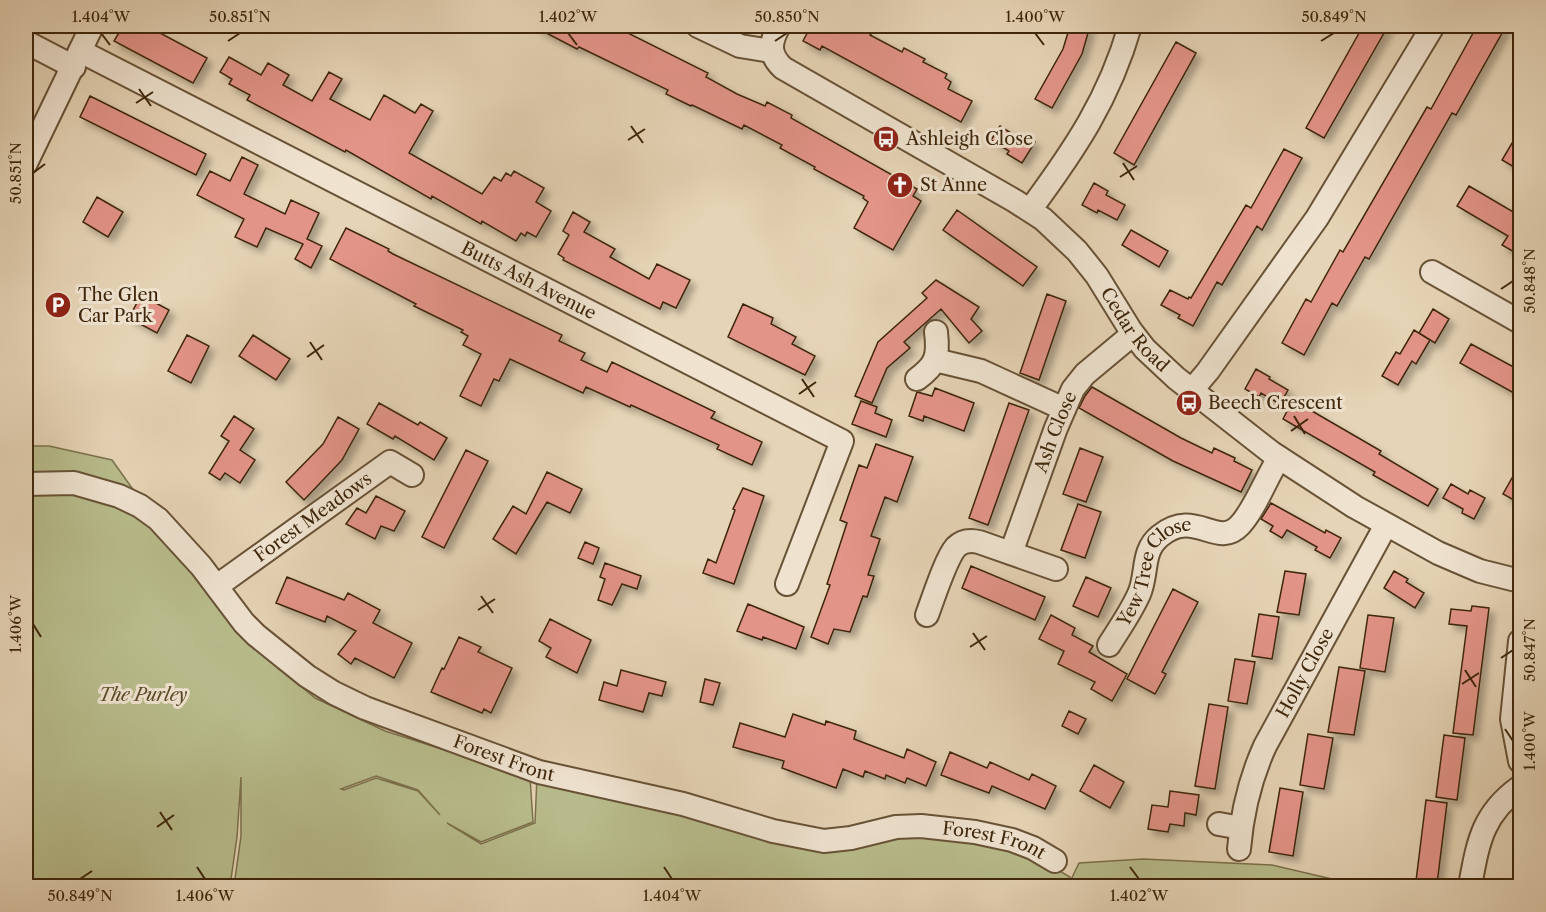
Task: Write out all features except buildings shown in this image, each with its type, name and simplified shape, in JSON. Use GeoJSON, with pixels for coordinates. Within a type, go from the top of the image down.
{"type":"FeatureCollection","features":[{"type":"Feature","properties":{"kind":"street"},"geometry":{"type":"LineString","coordinates":[[26,163],[92,26]]}},
{"type":"Feature","properties":{"kind":"street"},"geometry":{"type":"LineString","coordinates":[[698,26],[740,46],[771,51],[772,40],[779,26]]}},
{"type":"Feature","properties":{"kind":"street"},"geometry":{"type":"LineString","coordinates":[[1030,210],[1055,177],[1092,120],[1115,73],[1130,26]]}},
{"type":"Feature","properties":{"kind":"street"},"geometry":{"type":"LineString","coordinates":[[1192,390],[1220,356],[1317,218],[1433,26]]}},
{"type":"Feature","properties":{"kind":"street"},"geometry":{"type":"LineString","coordinates":[[26,42],[77,59]]}},
{"type":"Feature","properties":{"kind":"street","name":"Cedar Road"},"geometry":{"type":"LineString","coordinates":[[771,51],[774,59],[783,68],[1030,210],[1077,251],[1097,276],[1133,334],[1149,354],[1279,458],[1334,495],[1438,553],[1501,577],[1521,581]]}},
{"type":"Feature","properties":{"kind":"street","name":"Butts Ash Avenue"},"geometry":{"type":"LineString","coordinates":[[77,59],[842,441],[786,584]]}},
{"type":"Feature","properties":{"kind":"street"},"geometry":{"type":"LineString","coordinates":[[1432,272],[1521,322]]}},
{"type":"Feature","properties":{"kind":"street"},"geometry":{"type":"LineString","coordinates":[[916,379],[927,372],[935,360],[938,347],[936,332]]}},
{"type":"Feature","properties":{"kind":"street","name":"Ash Close"},"geometry":{"type":"LineString","coordinates":[[1011,553],[1073,389],[1085,374],[1133,334]]}},
{"type":"Feature","properties":{"kind":"street"},"geometry":{"type":"LineString","coordinates":[[935,360],[981,371],[1064,409]]}},
{"type":"Feature","properties":{"kind":"street","name":"Yew Tree Close"},"geometry":{"type":"LineString","coordinates":[[1109,645],[1140,592],[1146,557],[1154,541],[1167,531],[1184,525],[1197,526],[1221,534],[1233,531],[1248,515],[1279,458]]}},
{"type":"Feature","properties":{"kind":"street","name":"Forest Meadows"},"geometry":{"type":"LineString","coordinates":[[217,586],[390,462],[412,475]]}},
{"type":"Feature","properties":{"kind":"street","name":"Forest Front"},"geometry":{"type":"LineString","coordinates":[[26,484],[74,483],[118,496],[140,506],[158,519],[217,586],[244,623],[307,676],[334,693],[365,708],[539,772],[683,804],[773,831],[824,841],[851,838],[896,828],[921,826],[975,832],[1012,840],[1033,848],[1055,861]]}},
{"type":"Feature","properties":{"kind":"street","name":"Holly Close"},"geometry":{"type":"LineString","coordinates":[[1233,834],[1264,746],[1386,525]]}},
{"type":"Feature","properties":{"kind":"street"},"geometry":{"type":"LineString","coordinates":[[927,615],[951,554],[956,547],[970,540],[1056,569]]}},
{"type":"Feature","properties":{"kind":"street"},"geometry":{"type":"LineString","coordinates":[[1521,641],[1512,719],[1521,761]]}},
{"type":"Feature","properties":{"kind":"street"},"geometry":{"type":"LineString","coordinates":[[1470,886],[1482,830],[1501,803],[1521,787]]}},
{"type":"Feature","properties":{"kind":"green space","name":"The Purley"},"geometry":{"type":"Polygon","coordinates":[[[26,446],[49,446],[112,460],[174,547],[262,653],[315,698],[385,731],[530,777],[533,822],[481,842],[447,823],[481,844],[535,823],[537,776],[830,849],[901,832],[977,838],[1029,853],[1070,877],[1065,886],[234,886],[241,836],[241,777],[237,837],[230,886],[26,886],[26,446]],[[376,776],[341,789],[344,790],[376,778],[418,791],[440,815],[418,790],[376,776]]]}},
{"type":"Feature","properties":{"kind":"green space"},"geometry":{"type":"Polygon","coordinates":[[[1143,859],[1272,865],[1362,886],[1068,886],[1079,863],[1143,859]]]}},
{"type":"Feature","properties":{"kind":"place","name":"Ashleigh Close"},"geometry":{"type":"Point","coordinates":[886,139]}},
{"type":"Feature","properties":{"kind":"place","name":"St Anne"},"geometry":{"type":"Point","coordinates":[900,185]}},
{"type":"Feature","properties":{"kind":"place","name":"The Glen Car Park"},"geometry":{"type":"Point","coordinates":[58,305]}},
{"type":"Feature","properties":{"kind":"place","name":"Beech Crescent"},"geometry":{"type":"Point","coordinates":[1189,403]}}]}
